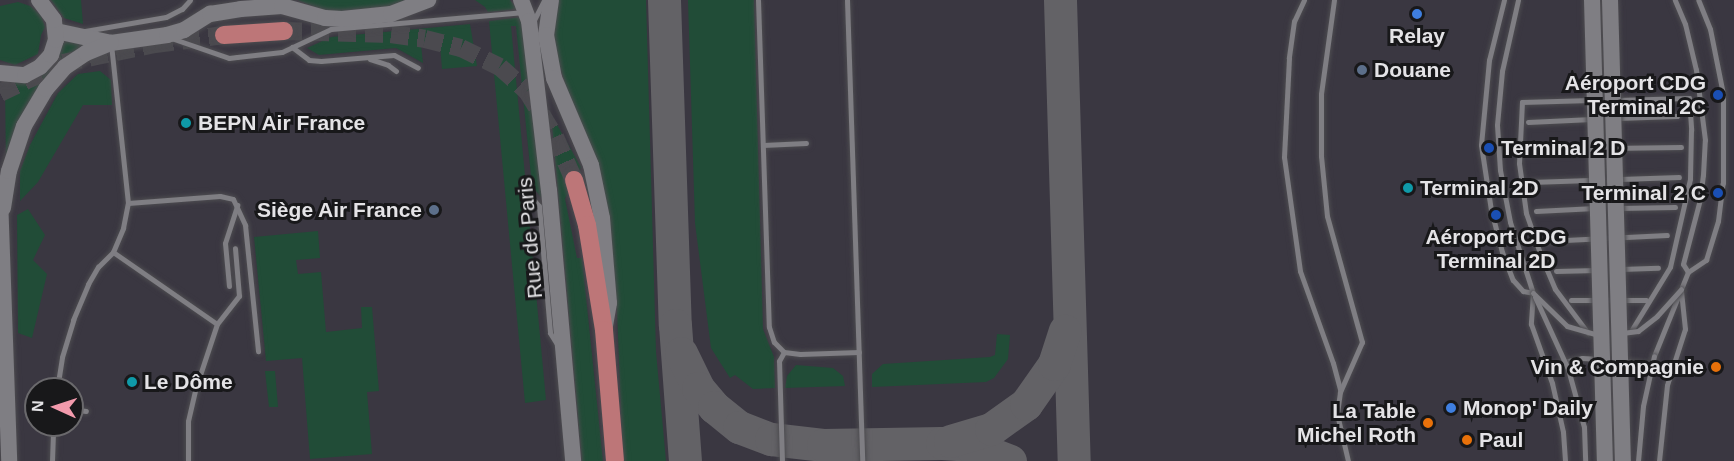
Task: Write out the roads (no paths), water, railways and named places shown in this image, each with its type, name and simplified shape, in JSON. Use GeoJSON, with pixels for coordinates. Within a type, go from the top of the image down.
{"type":"FeatureCollection","features":[{"type":"Feature","properties":{"kind":"main road"},"geometry":{"type":"LineString","coordinates":[[224,35],[288,39]]}},
{"type":"Feature","properties":{"kind":"main road"},"geometry":{"type":"LineString","coordinates":[[574,180],[587,225],[604,330],[615,461]]}},
{"type":"Feature","properties":{"kind":"street"},"geometry":{"type":"LineString","coordinates":[[39,0],[64,32],[111,43]]}},
{"type":"Feature","properties":{"kind":"street"},"geometry":{"type":"LineString","coordinates":[[9,461],[1,205],[21,135],[46,89],[65,67],[86,53],[111,43],[167,35],[184,30],[210,14],[248,4],[282,6],[325,18],[342,19],[392,15],[428,0]]}},
{"type":"Feature","properties":{"kind":"street"},"geometry":{"type":"LineString","coordinates":[[551,0],[546,35],[554,78],[591,165],[602,218],[609,303],[604,330]]}},
{"type":"Feature","properties":{"kind":"street"},"geometry":{"type":"LineString","coordinates":[[1592,0],[1605,461]]}},
{"type":"Feature","properties":{"kind":"street"},"geometry":{"type":"LineString","coordinates":[[1610,0],[1623,461]]}},
{"type":"Feature","properties":{"kind":"street","name":"Rue de Paris"},"geometry":{"type":"LineString","coordinates":[[524,6],[531,33],[549,190],[573,461]]}},
{"type":"Feature","properties":{"kind":"street"},"geometry":{"type":"LineString","coordinates":[[0,73],[25,75],[40,68],[64,32]]}},
{"type":"Feature","properties":{"kind":"lane"},"geometry":{"type":"LineString","coordinates":[[182,0],[182,9]]}},
{"type":"Feature","properties":{"kind":"lane"},"geometry":{"type":"LineString","coordinates":[[64,32],[134,24],[166,17],[182,9],[190,0]]}},
{"type":"Feature","properties":{"kind":"lane"},"geometry":{"type":"LineString","coordinates":[[531,33],[535,17],[544,0]]}},
{"type":"Feature","properties":{"kind":"lane"},"geometry":{"type":"LineString","coordinates":[[758,0],[769,327],[774,342],[784,352],[801,354],[859,352]]}},
{"type":"Feature","properties":{"kind":"lane"},"geometry":{"type":"LineString","coordinates":[[847,0],[862,461]]}},
{"type":"Feature","properties":{"kind":"lane"},"geometry":{"type":"LineString","coordinates":[[1304,0],[1294,21],[1289,58],[1284,157],[1300,272],[1333,363],[1340,392]]}},
{"type":"Feature","properties":{"kind":"lane"},"geometry":{"type":"LineString","coordinates":[[1334,0],[1321,94],[1321,156],[1327,216],[1362,342],[1340,392],[1337,414],[1348,461]]}},
{"type":"Feature","properties":{"kind":"lane"},"geometry":{"type":"LineString","coordinates":[[1504,0],[1489,60],[1481,145],[1491,210],[1513,279],[1523,291],[1533,293],[1567,326],[1610,337],[1638,331],[1657,316],[1681,289]]}},
{"type":"Feature","properties":{"kind":"lane"},"geometry":{"type":"LineString","coordinates":[[1518,0],[1502,71],[1498,141],[1500,170],[1510,222],[1533,293],[1568,369],[1584,427],[1586,461]]}},
{"type":"Feature","properties":{"kind":"lane"},"geometry":{"type":"LineString","coordinates":[[1675,0],[1685,24],[1696,70],[1705,140],[1700,199],[1683,264],[1688,272]]}},
{"type":"Feature","properties":{"kind":"lane"},"geometry":{"type":"LineString","coordinates":[[1638,461],[1642,406],[1654,356],[1688,272],[1706,260],[1718,221],[1724,183],[1723,94],[1710,28],[1698,0]]}},
{"type":"Feature","properties":{"kind":"lane"},"geometry":{"type":"LineString","coordinates":[[288,39],[311,36],[331,29],[524,6]]}},
{"type":"Feature","properties":{"kind":"lane"},"geometry":{"type":"LineString","coordinates":[[167,35],[174,40],[228,57],[282,52],[288,39]]}},
{"type":"Feature","properties":{"kind":"lane"},"geometry":{"type":"LineString","coordinates":[[288,39],[309,60],[394,55],[418,68]]}},
{"type":"Feature","properties":{"kind":"lane"},"geometry":{"type":"LineString","coordinates":[[59,377],[73,320],[98,267],[113,252],[123,228],[128,203],[111,43]]}},
{"type":"Feature","properties":{"kind":"lane"},"geometry":{"type":"LineString","coordinates":[[369,58],[388,65],[396,71]]}},
{"type":"Feature","properties":{"kind":"lane"},"geometry":{"type":"LineString","coordinates":[[1613,360],[1607,100],[1689,98],[1690,179],[1670,267],[1631,331]]}},
{"type":"Feature","properties":{"kind":"lane"},"geometry":{"type":"LineString","coordinates":[[1591,100],[1597,359]]}},
{"type":"Feature","properties":{"kind":"lane"},"geometry":{"type":"LineString","coordinates":[[1588,333],[1555,289],[1542,259],[1526,213],[1519,163],[1522,102],[1599,100]]}},
{"type":"Feature","properties":{"kind":"lane"},"geometry":{"type":"LineString","coordinates":[[1608,118],[1677,116]]}},
{"type":"Feature","properties":{"kind":"lane"},"geometry":{"type":"LineString","coordinates":[[1528,123],[1600,118]]}},
{"type":"Feature","properties":{"kind":"lane"},"geometry":{"type":"LineString","coordinates":[[763,145],[806,143]]}},
{"type":"Feature","properties":{"kind":"lane"},"geometry":{"type":"LineString","coordinates":[[1528,153],[1608,147],[1681,147]]}},
{"type":"Feature","properties":{"kind":"lane"},"geometry":{"type":"LineString","coordinates":[[1531,182],[1679,177]]}},
{"type":"Feature","properties":{"kind":"lane"},"geometry":{"type":"LineString","coordinates":[[128,203],[220,196],[233,199],[245,225],[258,351]]}},
{"type":"Feature","properties":{"kind":"lane"},"geometry":{"type":"LineString","coordinates":[[530,196],[539,206],[550,333],[564,353]]}},
{"type":"Feature","properties":{"kind":"lane"},"geometry":{"type":"LineString","coordinates":[[229,286],[225,243],[237,205]]}},
{"type":"Feature","properties":{"kind":"lane"},"geometry":{"type":"LineString","coordinates":[[1536,211],[1676,207]]}},
{"type":"Feature","properties":{"kind":"lane"},"geometry":{"type":"LineString","coordinates":[[1545,241],[1667,235]]}},
{"type":"Feature","properties":{"kind":"lane"},"geometry":{"type":"LineString","coordinates":[[188,461],[190,410],[217,324],[239,296],[235,248]]}},
{"type":"Feature","properties":{"kind":"lane"},"geometry":{"type":"LineString","coordinates":[[113,252],[217,324]]}},
{"type":"Feature","properties":{"kind":"lane"},"geometry":{"type":"LineString","coordinates":[[1556,271],[1658,268]]}},
{"type":"Feature","properties":{"kind":"lane"},"geometry":{"type":"LineString","coordinates":[[1659,461],[1667,385],[1685,329],[1681,289]]}},
{"type":"Feature","properties":{"kind":"lane"},"geometry":{"type":"LineString","coordinates":[[1533,293],[1531,324],[1552,383],[1563,432],[1565,461]]}},
{"type":"Feature","properties":{"kind":"lane"},"geometry":{"type":"LineString","coordinates":[[1571,300],[1646,300]]}},
{"type":"Feature","properties":{"kind":"lane"},"geometry":{"type":"LineString","coordinates":[[782,461],[779,361],[784,352]]}},
{"type":"Feature","properties":{"kind":"lane"},"geometry":{"type":"LineString","coordinates":[[1554,364],[1581,358],[1638,361],[1667,367]]}},
{"type":"Feature","properties":{"kind":"lane"},"geometry":{"type":"LineString","coordinates":[[52,461],[53,437]]}},
{"type":"Feature","properties":{"kind":"tunnel"},"geometry":{"type":"LineString","coordinates":[[284,31],[391,34],[425,39],[461,48],[500,67],[527,91],[555,137],[574,180]]}},
{"type":"Feature","properties":{"kind":"tunnel"},"geometry":{"type":"LineString","coordinates":[[0,93],[63,63],[155,44],[224,35]]}},
{"type":"Feature","properties":{"kind":"place","name":"Relay"},"geometry":{"type":"Point","coordinates":[1417,14]}},
{"type":"Feature","properties":{"kind":"place","name":"Douane"},"geometry":{"type":"Point","coordinates":[1362,70]}},
{"type":"Feature","properties":{"kind":"place","name":"Aéroport CDG Terminal 2C"},"geometry":{"type":"Point","coordinates":[1718,95]}},
{"type":"Feature","properties":{"kind":"place","name":"BEPN Air France"},"geometry":{"type":"Point","coordinates":[186,123]}},
{"type":"Feature","properties":{"kind":"place","name":"Terminal 2 D"},"geometry":{"type":"Point","coordinates":[1489,148]}},
{"type":"Feature","properties":{"kind":"place","name":"Terminal 2D"},"geometry":{"type":"Point","coordinates":[1408,188]}},
{"type":"Feature","properties":{"kind":"place","name":"Terminal 2 C"},"geometry":{"type":"Point","coordinates":[1718,193]}},
{"type":"Feature","properties":{"kind":"place","name":"Siège Air France"},"geometry":{"type":"Point","coordinates":[434,210]}},
{"type":"Feature","properties":{"kind":"place","name":"Aéroport CDG Terminal 2D"},"geometry":{"type":"Point","coordinates":[1496,215]}},
{"type":"Feature","properties":{"kind":"place","name":"Vin & Compagnie"},"geometry":{"type":"Point","coordinates":[1716,367]}},
{"type":"Feature","properties":{"kind":"place","name":"Le Dôme"},"geometry":{"type":"Point","coordinates":[132,382]}},
{"type":"Feature","properties":{"kind":"place","name":"Monop' Daily"},"geometry":{"type":"Point","coordinates":[1451,408]}},
{"type":"Feature","properties":{"kind":"place","name":"La Table Michel Roth"},"geometry":{"type":"Point","coordinates":[1428,423]}},
{"type":"Feature","properties":{"kind":"place","name":"Paul"},"geometry":{"type":"Point","coordinates":[1467,440]}}]}
